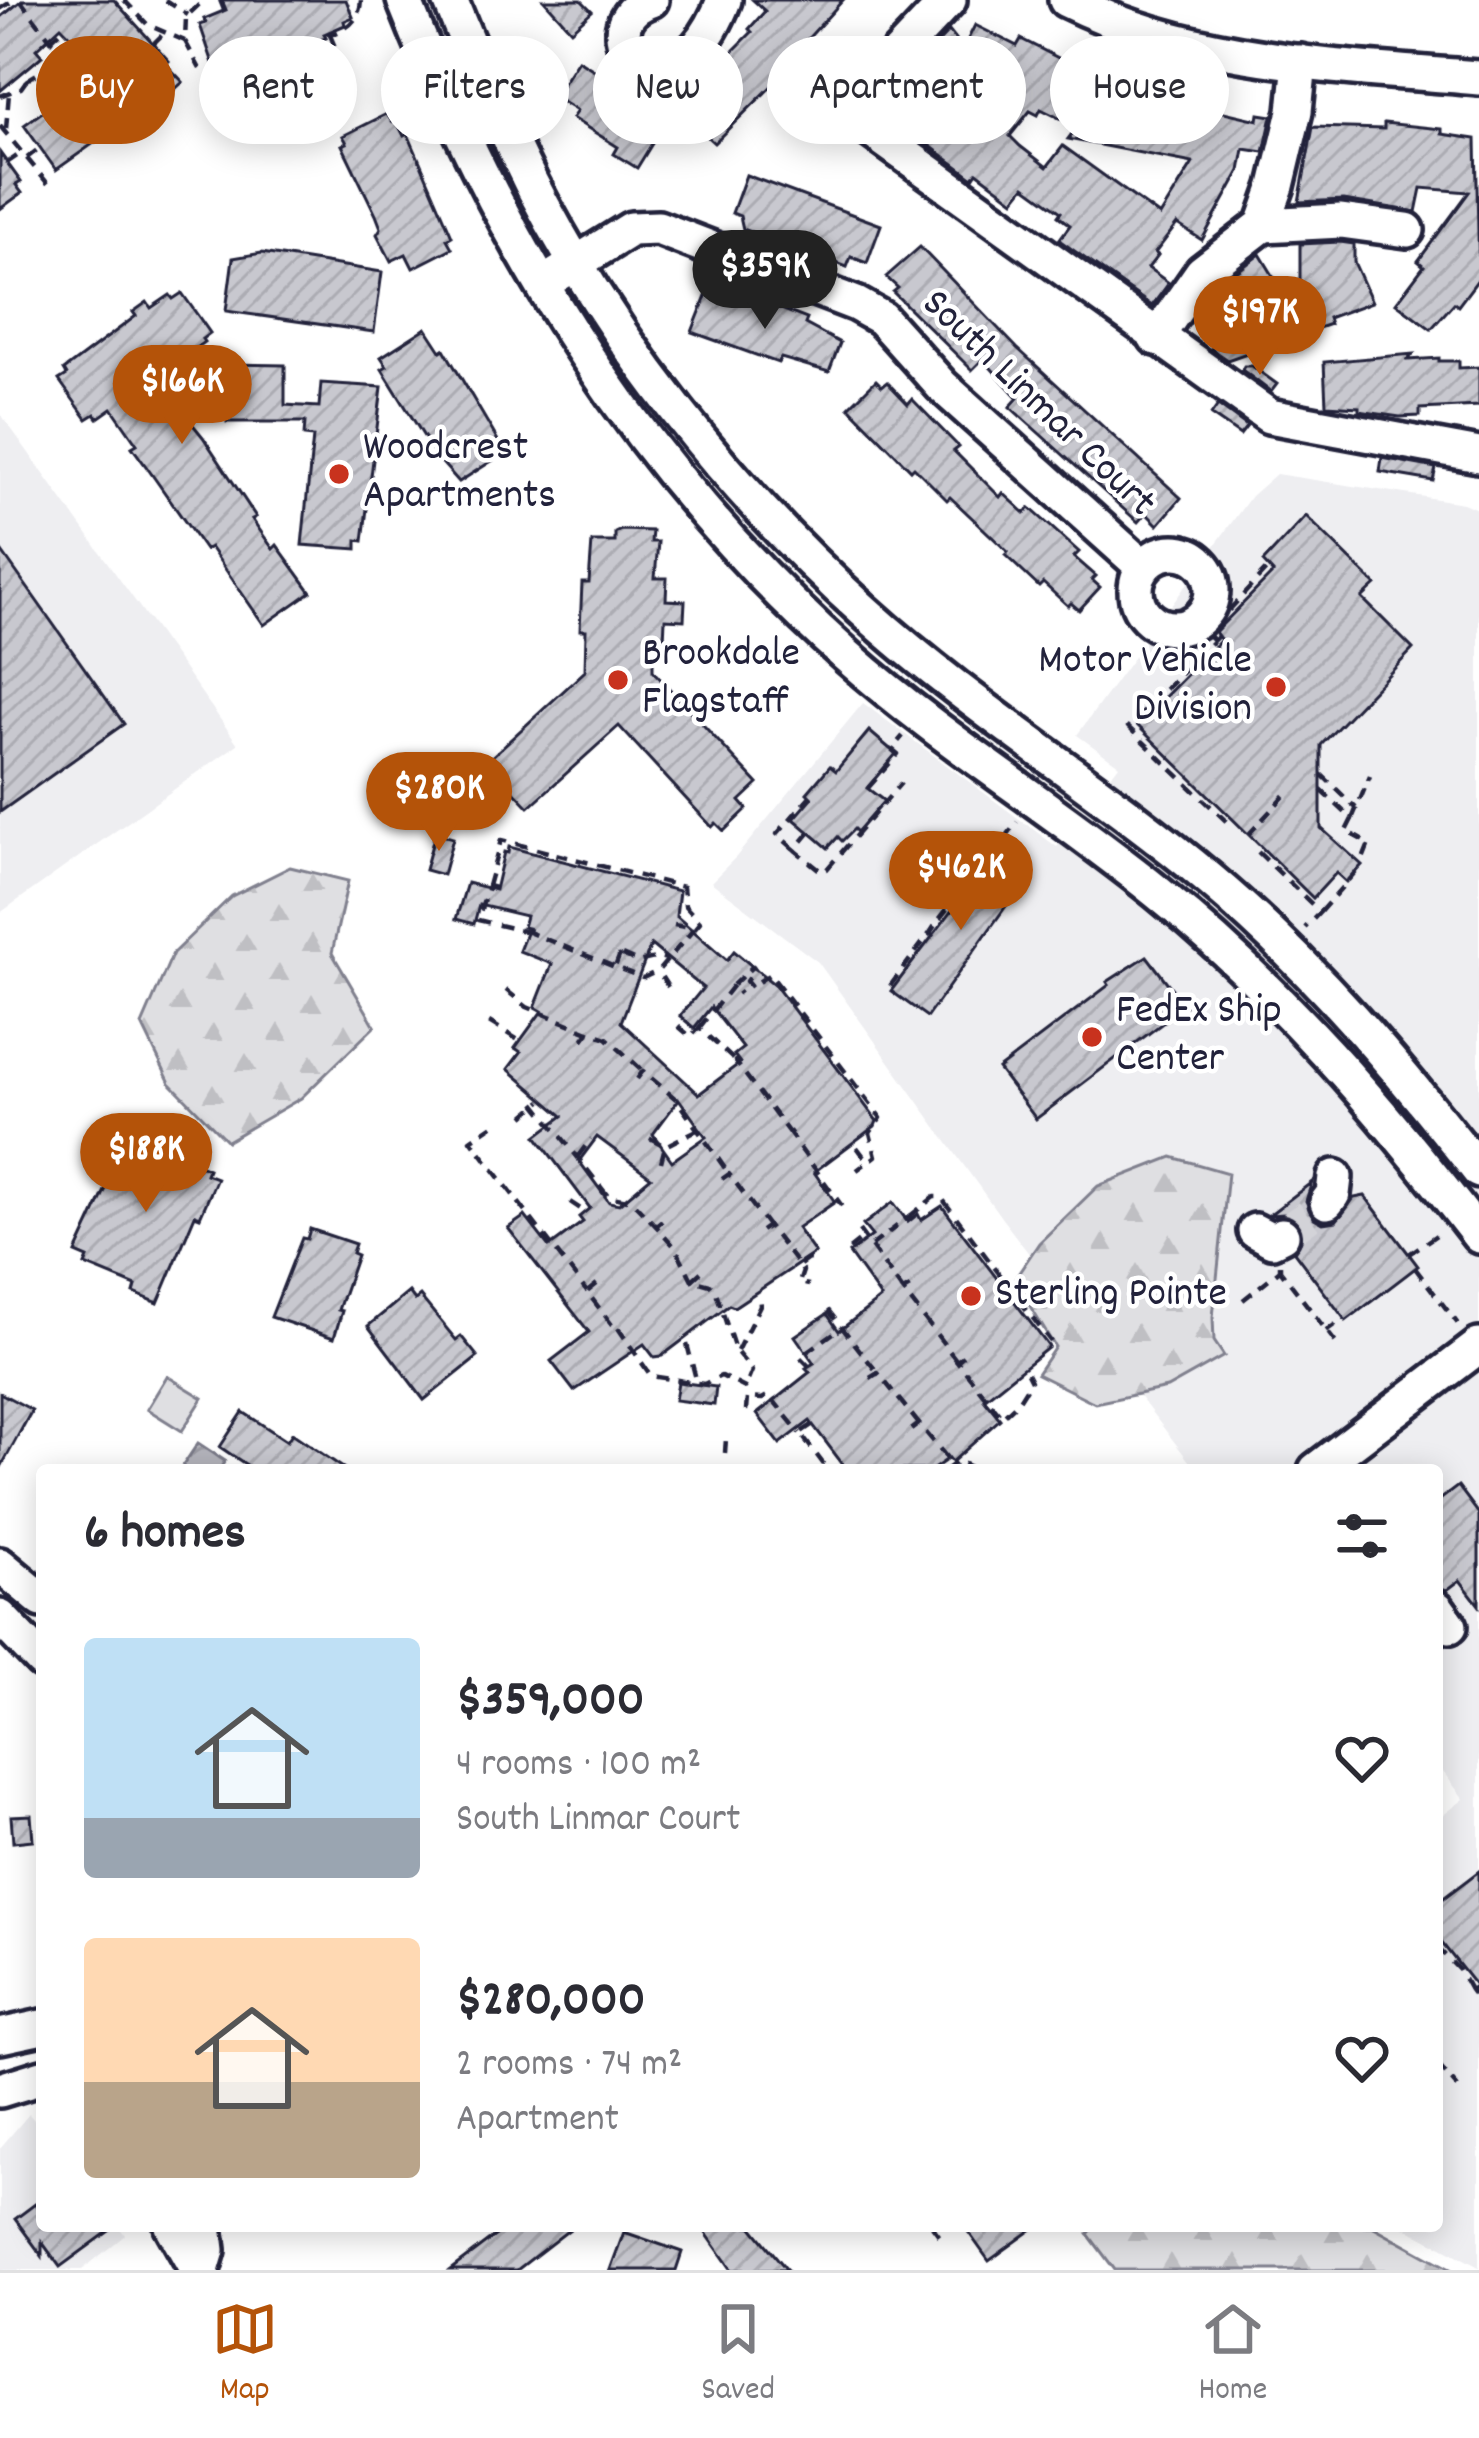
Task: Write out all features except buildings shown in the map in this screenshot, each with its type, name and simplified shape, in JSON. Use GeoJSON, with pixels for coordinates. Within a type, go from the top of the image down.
{"type":"FeatureCollection","features":[{"type":"Feature","properties":{"kind":"street"},"geometry":{"type":"LineString","coordinates":[[404,0],[499,214],[541,286],[628,417],[712,519],[770,582],[875,679],[1131,871],[1256,979],[1351,1080],[1479,1236]]}},
{"type":"Feature","properties":{"kind":"street"},"geometry":{"type":"LineString","coordinates":[[450,0],[502,123],[576,262],[638,357],[748,496],[805,555],[927,665],[1166,844],[1256,920],[1360,1025],[1479,1171]]}},
{"type":"Feature","properties":{"kind":"street"},"geometry":{"type":"LineString","coordinates":[[651,0],[631,9],[624,41],[633,60],[657,71],[670,68],[701,42],[716,24],[724,0]]}},
{"type":"Feature","properties":{"kind":"street"},"geometry":{"type":"LineString","coordinates":[[949,0],[844,111],[1269,416],[1479,455]]}},
{"type":"Feature","properties":{"kind":"street"},"geometry":{"type":"LineString","coordinates":[[1066,0],[1189,46],[1300,62],[1479,78]]}},
{"type":"Feature","properties":{"kind":"street"},"geometry":{"type":"LineString","coordinates":[[1156,338],[1202,272],[1262,225],[1295,111],[1300,62]]}},
{"type":"Feature","properties":{"kind":"street"},"geometry":{"type":"LineString","coordinates":[[1262,225],[1341,221],[1407,230]]}},
{"type":"Feature","properties":{"kind":"street","name":"South Linmar Court"},"geometry":{"type":"LineString","coordinates":[[541,286],[631,229],[658,228],[856,304],[881,318],[942,386],[1142,566]]}},
{"type":"Feature","properties":{"kind":"street"},"geometry":{"type":"LineString","coordinates":[[1323,1464],[1468,1335]]}},
{"type":"Feature","properties":{"kind":"street"},"geometry":{"type":"LineString","coordinates":[[0,1565],[36,1595]]}},
{"type":"Feature","properties":{"kind":"street"},"geometry":{"type":"LineString","coordinates":[[0,1617],[36,1655]]}},
{"type":"Feature","properties":{"kind":"street"},"geometry":{"type":"LineString","coordinates":[[0,2036],[36,2028]]}},
{"type":"Feature","properties":{"kind":"street"},"geometry":{"type":"LineString","coordinates":[[0,2090],[36,2079]]}},
{"type":"Feature","properties":{"kind":"street"},"geometry":{"type":"LineString","coordinates":[[176,2232],[199,2270]]}},
{"type":"Feature","properties":{"kind":"street"},"geometry":{"type":"LineString","coordinates":[[199,2270],[208,2250],[206,2232]]}},
{"type":"Feature","properties":{"kind":"path"},"geometry":{"type":"LineString","coordinates":[[0,9],[17,0],[48,36]]}},
{"type":"Feature","properties":{"kind":"path"},"geometry":{"type":"LineString","coordinates":[[124,0],[163,34],[184,41]]}},
{"type":"Feature","properties":{"kind":"path"},"geometry":{"type":"LineString","coordinates":[[199,67],[184,41],[188,15],[204,0]]}},
{"type":"Feature","properties":{"kind":"path"},"geometry":{"type":"LineString","coordinates":[[220,0],[224,10]]}},
{"type":"Feature","properties":{"kind":"path"},"geometry":{"type":"LineString","coordinates":[[330,36],[350,25],[361,0]]}},
{"type":"Feature","properties":{"kind":"path"},"geometry":{"type":"LineString","coordinates":[[169,1],[188,15]]}},
{"type":"Feature","properties":{"kind":"path"},"geometry":{"type":"LineString","coordinates":[[55,36],[65,27]]}},
{"type":"Feature","properties":{"kind":"path"},"geometry":{"type":"LineString","coordinates":[[20,73],[26,81]]}},
{"type":"Feature","properties":{"kind":"path"},"geometry":{"type":"LineString","coordinates":[[0,96],[36,74]]}},
{"type":"Feature","properties":{"kind":"path"},"geometry":{"type":"LineString","coordinates":[[9,93],[3,128],[49,185]]}},
{"type":"Feature","properties":{"kind":"path"},"geometry":{"type":"LineString","coordinates":[[8,164],[41,147]]}},
{"type":"Feature","properties":{"kind":"path"},"geometry":{"type":"LineString","coordinates":[[1230,825],[1128,727],[1216,638],[1207,634],[1268,568]]}},
{"type":"Feature","properties":{"kind":"path"},"geometry":{"type":"LineString","coordinates":[[868,788],[898,754],[892,749],[903,736]]}},
{"type":"Feature","properties":{"kind":"path"},"geometry":{"type":"LineString","coordinates":[[1321,774],[1356,808]]}},
{"type":"Feature","properties":{"kind":"path"},"geometry":{"type":"LineString","coordinates":[[1298,935],[1360,866],[1369,844],[1346,831],[1370,776]]}},
{"type":"Feature","properties":{"kind":"path"},"geometry":{"type":"LineString","coordinates":[[810,796],[777,834],[821,871],[901,783]]}},
{"type":"Feature","properties":{"kind":"path"},"geometry":{"type":"LineString","coordinates":[[1321,790],[1352,819]]}},
{"type":"Feature","properties":{"kind":"path"},"geometry":{"type":"LineString","coordinates":[[1248,835],[1286,794]]}},
{"type":"Feature","properties":{"kind":"path"},"geometry":{"type":"LineString","coordinates":[[890,986],[1017,822]]}},
{"type":"Feature","properties":{"kind":"path"},"geometry":{"type":"LineString","coordinates":[[795,850],[810,832]]}},
{"type":"Feature","properties":{"kind":"path"},"geometry":{"type":"LineString","coordinates":[[501,840],[682,887],[685,906],[700,922],[694,929],[658,971],[643,977],[529,930],[478,920],[492,887],[501,840]]}},
{"type":"Feature","properties":{"kind":"path"},"geometry":{"type":"LineString","coordinates":[[1258,852],[1320,913]]}},
{"type":"Feature","properties":{"kind":"path"},"geometry":{"type":"LineString","coordinates":[[674,926],[694,929]]}},
{"type":"Feature","properties":{"kind":"path"},"geometry":{"type":"LineString","coordinates":[[615,967],[621,954],[638,962],[667,959]]}},
{"type":"Feature","properties":{"kind":"path"},"geometry":{"type":"LineString","coordinates":[[678,1025],[691,1037],[753,966],[746,981],[751,988],[770,974],[880,1118],[870,1133],[876,1156],[856,1170]]}},
{"type":"Feature","properties":{"kind":"path"},"geometry":{"type":"LineString","coordinates":[[658,971],[668,987]]}},
{"type":"Feature","properties":{"kind":"path"},"geometry":{"type":"LineString","coordinates":[[733,985],[740,994]]}},
{"type":"Feature","properties":{"kind":"path"},"geometry":{"type":"LineString","coordinates":[[506,990],[527,1007],[607,1038],[676,1099],[726,1177],[799,1266],[799,1283],[809,1285]]}},
{"type":"Feature","properties":{"kind":"path"},"geometry":{"type":"LineString","coordinates":[[489,1022],[520,1041]]}},
{"type":"Feature","properties":{"kind":"path"},"geometry":{"type":"LineString","coordinates":[[699,1028],[736,1060],[842,1206]]}},
{"type":"Feature","properties":{"kind":"path"},"geometry":{"type":"LineString","coordinates":[[583,1040],[590,1031]]}},
{"type":"Feature","properties":{"kind":"path"},"geometry":{"type":"LineString","coordinates":[[637,1079],[643,1071]]}},
{"type":"Feature","properties":{"kind":"path"},"geometry":{"type":"LineString","coordinates":[[524,1116],[539,1103],[608,1196],[632,1201],[657,1223],[676,1248],[689,1281]]}},
{"type":"Feature","properties":{"kind":"path"},"geometry":{"type":"LineString","coordinates":[[493,1125],[471,1140],[651,1376],[697,1383],[710,1383],[721,1376],[745,1388]]}},
{"type":"Feature","properties":{"kind":"path"},"geometry":{"type":"LineString","coordinates":[[650,1138],[665,1145],[698,1130]]}},
{"type":"Feature","properties":{"kind":"path"},"geometry":{"type":"LineString","coordinates":[[578,1156],[591,1139]]}},
{"type":"Feature","properties":{"kind":"path"},"geometry":{"type":"LineString","coordinates":[[662,1162],[665,1145]]}},
{"type":"Feature","properties":{"kind":"path"},"geometry":{"type":"LineString","coordinates":[[857,1147],[868,1162]]}},
{"type":"Feature","properties":{"kind":"path"},"geometry":{"type":"LineString","coordinates":[[871,1246],[934,1197],[941,1197],[1051,1342]]}},
{"type":"Feature","properties":{"kind":"path"},"geometry":{"type":"LineString","coordinates":[[570,1202],[585,1212]]}},
{"type":"Feature","properties":{"kind":"path"},"geometry":{"type":"LineString","coordinates":[[645,1229],[657,1223]]}},
{"type":"Feature","properties":{"kind":"path"},"geometry":{"type":"LineString","coordinates":[[761,1232],[768,1226]]}},
{"type":"Feature","properties":{"kind":"path"},"geometry":{"type":"LineString","coordinates":[[860,1230],[1002,1417],[1028,1388],[1028,1373]]}},
{"type":"Feature","properties":{"kind":"path"},"geometry":{"type":"LineString","coordinates":[[1409,1254],[1442,1231]]}},
{"type":"Feature","properties":{"kind":"path"},"geometry":{"type":"LineString","coordinates":[[849,1249],[865,1237]]}},
{"type":"Feature","properties":{"kind":"path"},"geometry":{"type":"LineString","coordinates":[[1284,1239],[1278,1267],[1339,1347]]}},
{"type":"Feature","properties":{"kind":"path"},"geometry":{"type":"LineString","coordinates":[[799,1266],[808,1259],[816,1260]]}},
{"type":"Feature","properties":{"kind":"path"},"geometry":{"type":"LineString","coordinates":[[1415,1268],[1468,1335]]}},
{"type":"Feature","properties":{"kind":"path"},"geometry":{"type":"LineString","coordinates":[[1243,1300],[1280,1270]]}},
{"type":"Feature","properties":{"kind":"path"},"geometry":{"type":"LineString","coordinates":[[689,1281],[701,1272]]}},
{"type":"Feature","properties":{"kind":"path"},"geometry":{"type":"LineString","coordinates":[[689,1281],[710,1285],[716,1292],[736,1352],[752,1371],[745,1388],[746,1411]]}},
{"type":"Feature","properties":{"kind":"path"},"geometry":{"type":"LineString","coordinates":[[586,1292],[597,1284]]}},
{"type":"Feature","properties":{"kind":"path"},"geometry":{"type":"LineString","coordinates":[[736,1352],[760,1306],[759,1297]]}},
{"type":"Feature","properties":{"kind":"path"},"geometry":{"type":"LineString","coordinates":[[829,1310],[947,1464]]}},
{"type":"Feature","properties":{"kind":"path"},"geometry":{"type":"LineString","coordinates":[[1326,1331],[1344,1318]]}},
{"type":"Feature","properties":{"kind":"path"},"geometry":{"type":"LineString","coordinates":[[808,1366],[800,1357],[842,1327]]}},
{"type":"Feature","properties":{"kind":"path"},"geometry":{"type":"LineString","coordinates":[[686,1344],[697,1383]]}},
{"type":"Feature","properties":{"kind":"path"},"geometry":{"type":"LineString","coordinates":[[870,1378],[878,1373]]}},
{"type":"Feature","properties":{"kind":"path"},"geometry":{"type":"LineString","coordinates":[[748,1398],[762,1399],[769,1394],[823,1464]]}},
{"type":"Feature","properties":{"kind":"path"},"geometry":{"type":"LineString","coordinates":[[911,1430],[919,1424]]}},
{"type":"Feature","properties":{"kind":"path"},"geometry":{"type":"LineString","coordinates":[[800,1433],[812,1425]]}},
{"type":"Feature","properties":{"kind":"path"},"geometry":{"type":"LineString","coordinates":[[725,1453],[726,1438]]}},
{"type":"Feature","properties":{"kind":"path"},"geometry":{"type":"LineString","coordinates":[[1443,1949],[1479,2002]]}},
{"type":"Feature","properties":{"kind":"path"},"geometry":{"type":"LineString","coordinates":[[1443,2072],[1458,2088]]}},
{"type":"Feature","properties":{"kind":"path"},"geometry":{"type":"LineString","coordinates":[[937,2232],[942,2239]]}},
{"type":"Feature","properties":{"kind":"shaded area"},"geometry":{"type":"Polygon","coordinates":[[[0,413],[238,744],[0,913],[0,413]]]}},
{"type":"Feature","properties":{"kind":"shaded area"},"geometry":{"type":"Polygon","coordinates":[[[1276,474],[1463,503],[1479,510],[1479,2267],[1414,2232],[1443,2232],[1443,1815],[1464,1799],[1443,1772],[1443,1464],[1191,1464],[1003,1220],[818,962],[711,882],[863,703],[1057,847],[1119,765],[1077,735],[1251,496],[1276,474]]]}},
{"type":"Feature","properties":{"kind":"shaded area"},"geometry":{"type":"Polygon","coordinates":[[[29,2114],[36,2123],[36,2232],[125,2235],[82,2270],[0,2270],[0,2148],[29,2114]]]}},
{"type":"Feature","properties":{"kind":"green space"},"geometry":{"type":"Polygon","coordinates":[[[290,867],[348,881],[332,953],[375,1026],[301,1098],[227,1141],[170,1083],[142,1025],[173,953],[232,896],[290,867]]]}},
{"type":"Feature","properties":{"kind":"green space"},"geometry":{"type":"Polygon","coordinates":[[[1172,1157],[1228,1173],[1213,1317],[1214,1341],[1224,1356],[1167,1388],[1095,1403],[1037,1374],[1055,1347],[1014,1280],[1039,1243],[1098,1186],[1172,1157]]]}},
{"type":"Feature","properties":{"kind":"green space"},"geometry":{"type":"Polygon","coordinates":[[[167,1376],[203,1398],[182,1431],[147,1409],[167,1376]]]}},
{"type":"Feature","properties":{"kind":"green space"},"geometry":{"type":"Polygon","coordinates":[[[1383,2232],[1452,2270],[1115,2270],[1088,2234],[1383,2232]]]}},
{"type":"Feature","properties":{"kind":"water"},"geometry":{"type":"Polygon","coordinates":[[[198,1443],[225,1461],[223,1464],[184,1464],[198,1443]]]}},
{"type":"Feature","properties":{"kind":"tunnel"},"geometry":{"type":"LineString","coordinates":[[1282,1235],[1327,1202]]}},
{"type":"Feature","properties":{"kind":"place","name":"Woodcrest Apartments"},"geometry":{"type":"Point","coordinates":[339,474]}},
{"type":"Feature","properties":{"kind":"place","name":"Brookdale Flagstaff"},"geometry":{"type":"Point","coordinates":[618,680]}},
{"type":"Feature","properties":{"kind":"place","name":"Motor Vehicle Division"},"geometry":{"type":"Point","coordinates":[1276,687]}},
{"type":"Feature","properties":{"kind":"place","name":"FedEx Ship Center"},"geometry":{"type":"Point","coordinates":[1092,1037]}},
{"type":"Feature","properties":{"kind":"place","name":"Sterling Pointe"},"geometry":{"type":"Point","coordinates":[971,1296]}}]}
